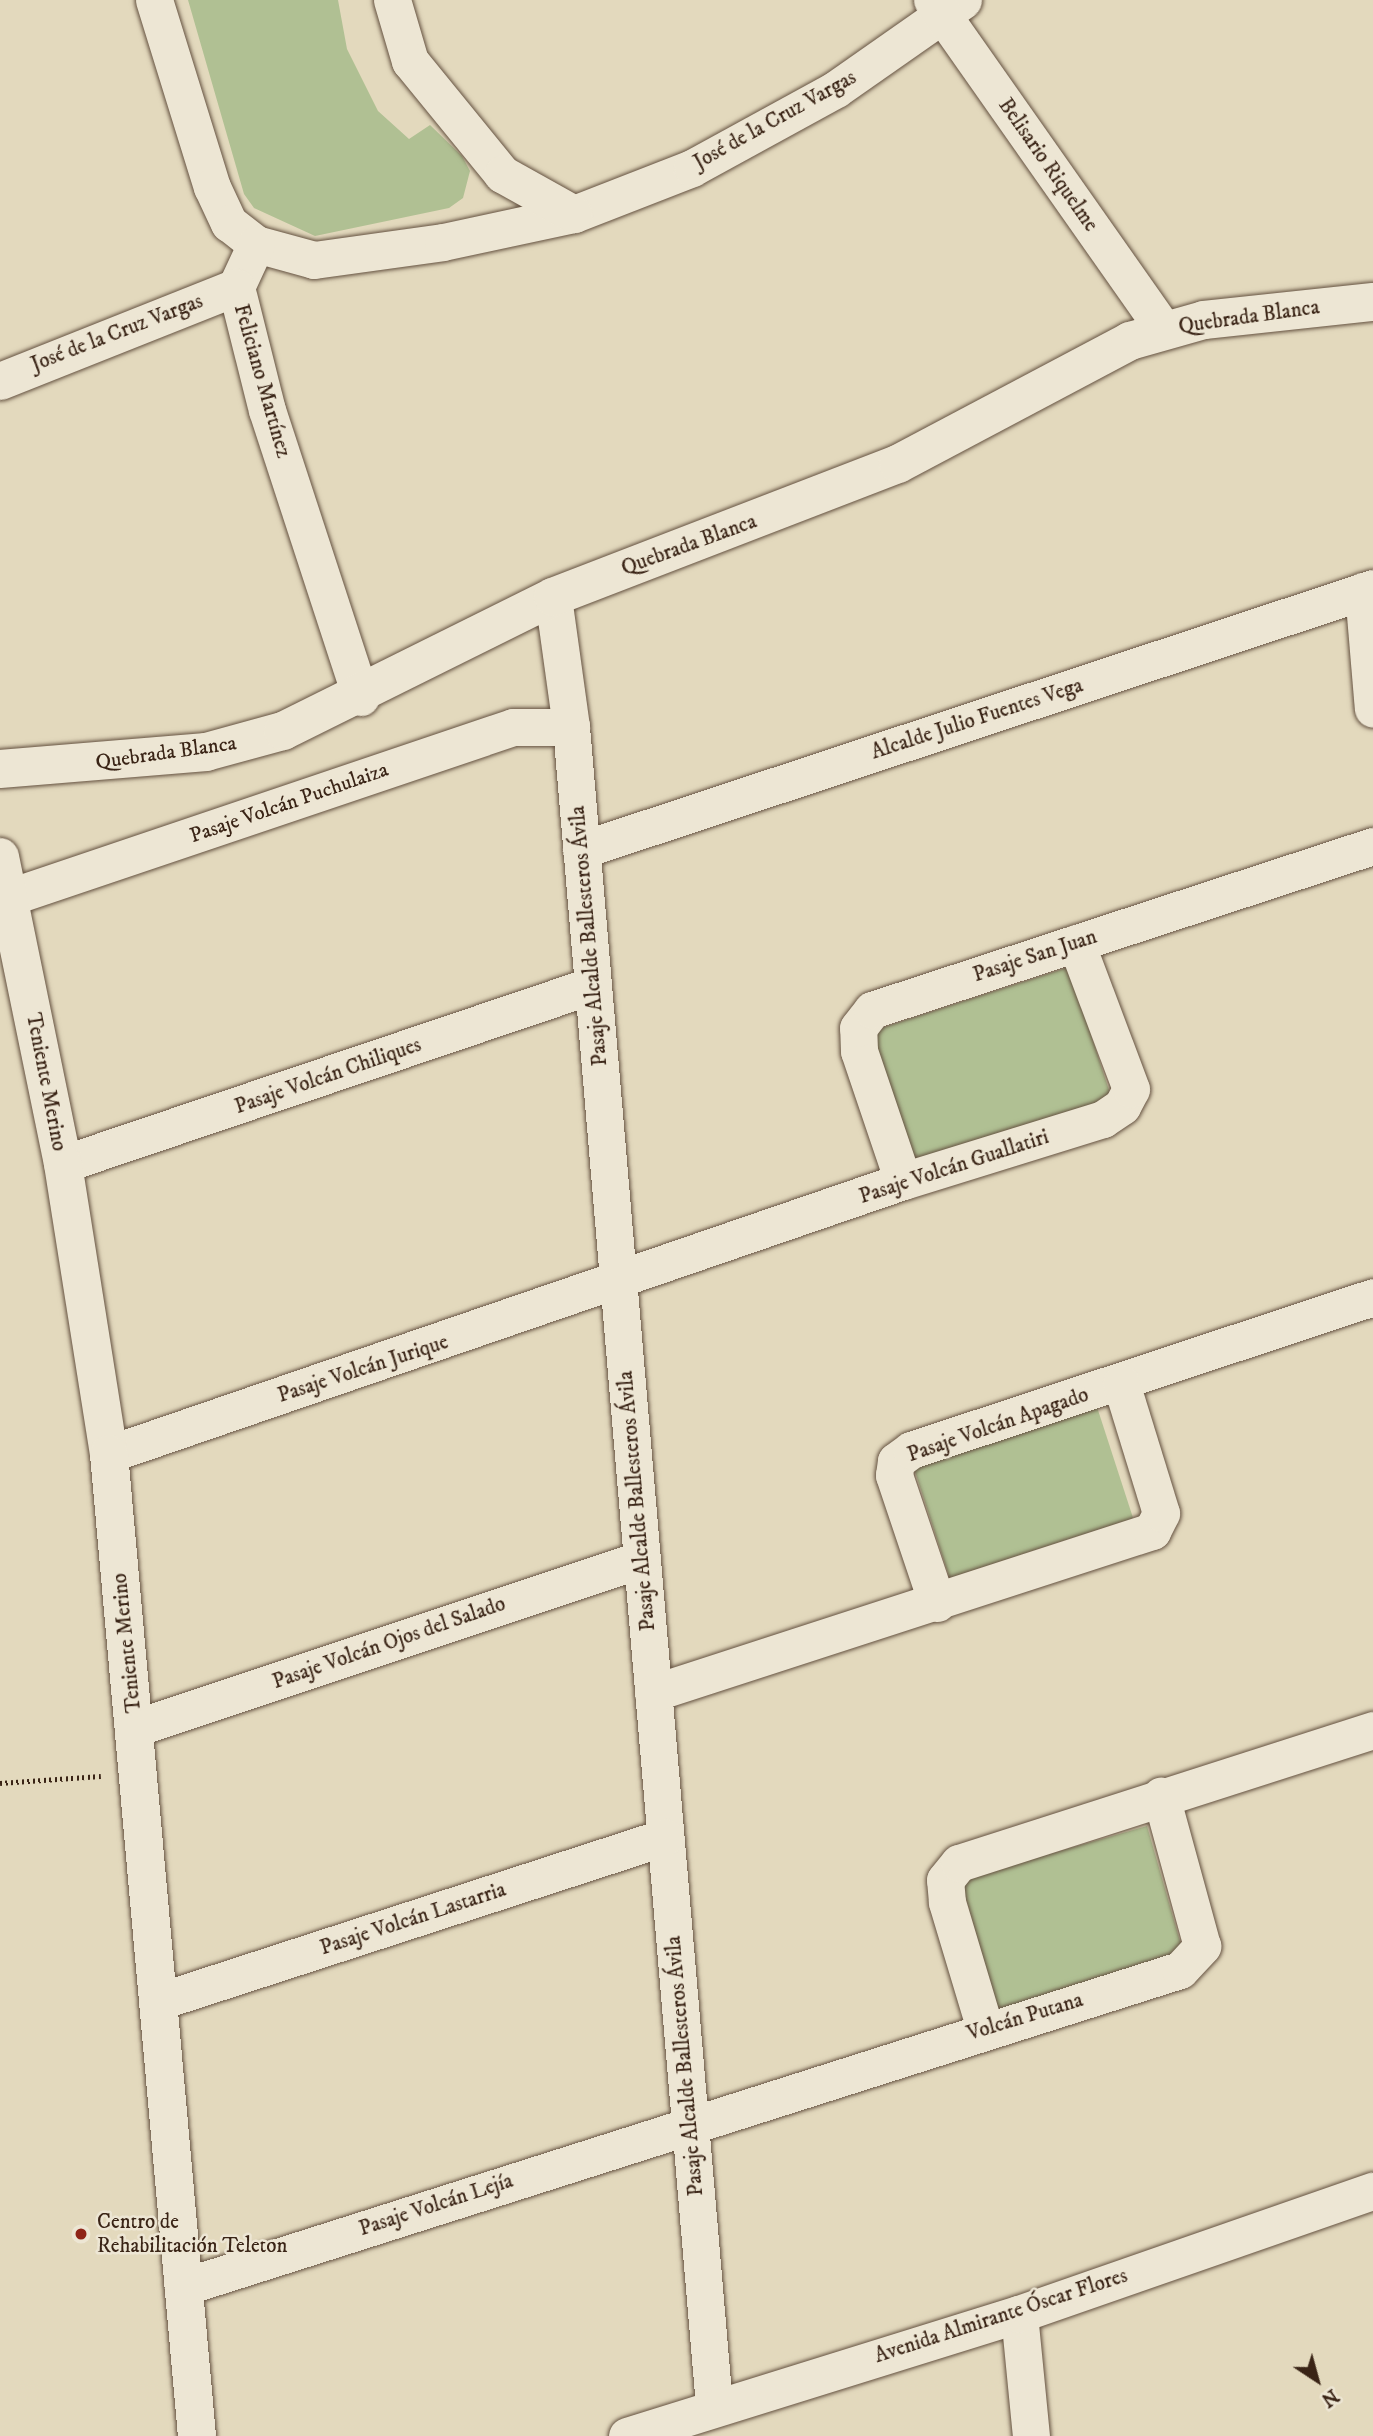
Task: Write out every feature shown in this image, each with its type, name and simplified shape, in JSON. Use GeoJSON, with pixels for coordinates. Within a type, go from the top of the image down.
{"type":"FeatureCollection","features":[{"type":"Feature","properties":{"kind":"street"},"geometry":{"type":"LineString","coordinates":[[154,0],[212,187],[229,223],[256,244]]}},
{"type":"Feature","properties":{"kind":"street"},"geometry":{"type":"LineString","coordinates":[[392,0],[410,61],[502,174],[574,214]]}},
{"type":"Feature","properties":{"kind":"street","name":"José de la Cruz Vargas"},"geometry":{"type":"LineString","coordinates":[[256,244],[314,260],[443,242],[574,214],[704,161],[836,89],[946,5]]}},
{"type":"Feature","properties":{"kind":"street","name":"Belisario Riquelme"},"geometry":{"type":"LineString","coordinates":[[946,5],[1164,330]]}},
{"type":"Feature","properties":{"kind":"street","name":"Feliciano Martínez"},"geometry":{"type":"LineString","coordinates":[[256,244],[236,287],[268,411],[361,697]]}},
{"type":"Feature","properties":{"kind":"street","name":"José de la Cruz Vargas"},"geometry":{"type":"LineString","coordinates":[[0,381],[236,287]]}},
{"type":"Feature","properties":{"kind":"street","name":"Quebrada Blanca"},"geometry":{"type":"LineString","coordinates":[[0,769],[206,752],[283,730],[361,697],[554,597],[898,464],[1096,355],[1164,330],[1373,302]]}},
{"type":"Feature","properties":{"kind":"street"},"geometry":{"type":"LineString","coordinates":[[1368,589],[1373,709]]}},
{"type":"Feature","properties":{"kind":"street","name":"Alcalde Julio Fuentes Vega"},"geometry":{"type":"LineString","coordinates":[[581,850],[1368,589]]}},
{"type":"Feature","properties":{"kind":"street","name":"Pasaje Alcalde Ballesteros Ávila"},"geometry":{"type":"LineString","coordinates":[[554,597],[571,727],[714,2405]]}},
{"type":"Feature","properties":{"kind":"street","name":"Pasaje Volcán Puchulaiza"},"geometry":{"type":"LineString","coordinates":[[10,897],[513,727],[571,727]]}},
{"type":"Feature","properties":{"kind":"street","name":"Pasaje San Juan"},"geometry":{"type":"LineString","coordinates":[[903,1181],[859,1051],[858,1028],[872,1010],[1373,846]]}},
{"type":"Feature","properties":{"kind":"street","name":"Teniente Merino"},"geometry":{"type":"LineString","coordinates":[[0,857],[63,1164],[108,1454],[140,1774],[197,2436]]}},
{"type":"Feature","properties":{"kind":"street","name":"Pasaje Volcán Guallatiri"},"geometry":{"type":"LineString","coordinates":[[618,1283],[903,1181],[1103,1119],[1122,1106],[1131,1089],[1076,943]]}},
{"type":"Feature","properties":{"kind":"street","name":"Pasaje Volcán Chiliques"},"geometry":{"type":"LineString","coordinates":[[63,1164],[593,985]]}},
{"type":"Feature","properties":{"kind":"street","name":"Pasaje Volcán Jurique"},"geometry":{"type":"LineString","coordinates":[[108,1454],[618,1283]]}},
{"type":"Feature","properties":{"kind":"street","name":"Pasaje Volcán Apagado"},"geometry":{"type":"LineString","coordinates":[[937,1603],[894,1475],[897,1461],[911,1450],[1121,1383],[1373,1297]]}},
{"type":"Feature","properties":{"kind":"street"},"geometry":{"type":"LineString","coordinates":[[653,1693],[1152,1531],[1161,1513],[1121,1383]]}},
{"type":"Feature","properties":{"kind":"street","name":"Pasaje Volcán Ojos del Salado"},"geometry":{"type":"LineString","coordinates":[[135,1728],[642,1559]]}},
{"type":"Feature","properties":{"kind":"street"},"geometry":{"type":"LineString","coordinates":[[985,2029],[947,1902],[945,1880],[959,1863],[1373,1730]]}},
{"type":"Feature","properties":{"kind":"street","name":"Volcán Putana"},"geometry":{"type":"LineString","coordinates":[[690,2123],[1195,1961],[1202,1946],[1161,1796]]}},
{"type":"Feature","properties":{"kind":"street","name":"Pasaje Volcán Lastarria"},"geometry":{"type":"LineString","coordinates":[[160,2001],[666,1837]]}},
{"type":"Feature","properties":{"kind":"street","name":"Pasaje Volcán Lejía"},"geometry":{"type":"LineString","coordinates":[[183,2287],[690,2123]]}},
{"type":"Feature","properties":{"kind":"street","name":"Avenida Almirante Óscar Flores"},"geometry":{"type":"LineString","coordinates":[[627,2436],[714,2405],[1018,2314],[1373,2191]]}},
{"type":"Feature","properties":{"kind":"street"},"geometry":{"type":"LineString","coordinates":[[1018,2314],[1031,2436]]}},
{"type":"Feature","properties":{"kind":"path"},"geometry":{"type":"LineString","coordinates":[[0,1783],[140,1774]]}},
{"type":"Feature","properties":{"kind":"green space"},"geometry":{"type":"Polygon","coordinates":[[[188,0],[338,0],[347,49],[378,111],[409,139],[430,125],[462,156],[470,171],[463,198],[449,208],[315,236],[254,208],[244,194],[188,0]]]}},
{"type":"Feature","properties":{"kind":"green space"},"geometry":{"type":"Polygon","coordinates":[[[1069,967],[1112,1099],[912,1164],[869,1032],[1069,967]]]}},
{"type":"Feature","properties":{"kind":"green space"},"geometry":{"type":"Polygon","coordinates":[[[1097,1407],[1133,1518],[950,1578],[913,1467],[1097,1407]]]}},
{"type":"Feature","properties":{"kind":"green space"},"geometry":{"type":"Polygon","coordinates":[[[1147,1826],[1185,1959],[999,2012],[961,1879],[1147,1826]]]}},
{"type":"Feature","properties":{"kind":"place","name":"Centro de Rehabilitación Teleton"},"geometry":{"type":"Point","coordinates":[81,2234]}}]}
